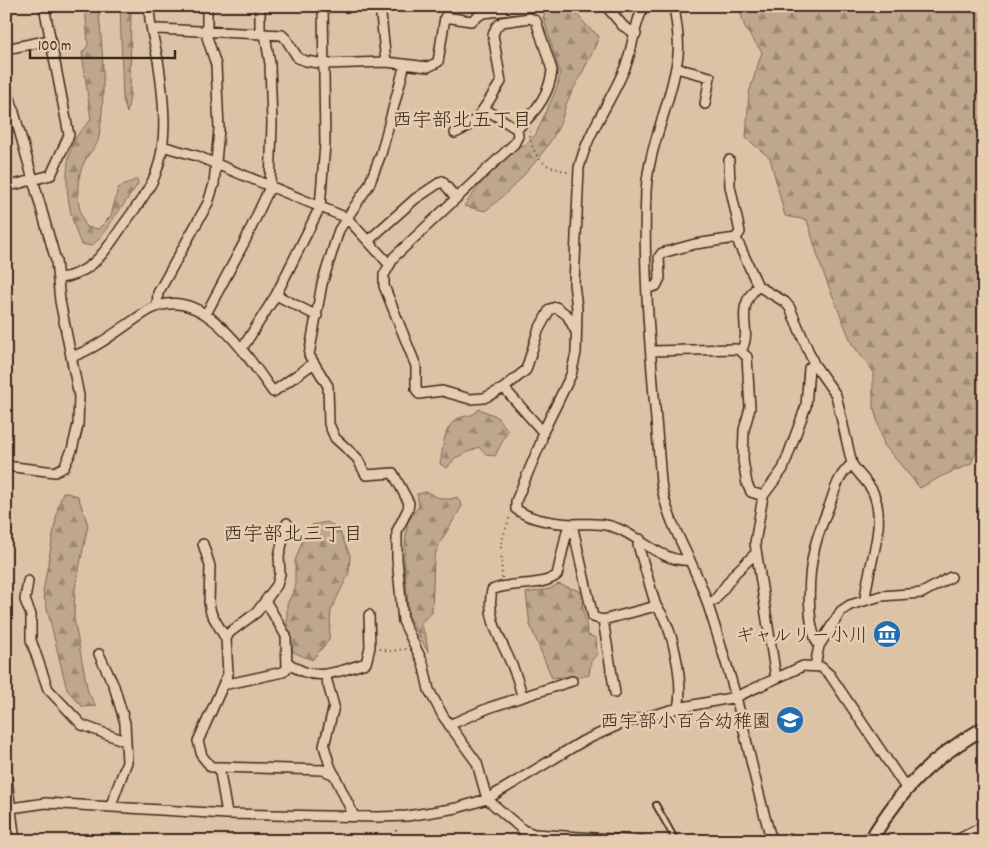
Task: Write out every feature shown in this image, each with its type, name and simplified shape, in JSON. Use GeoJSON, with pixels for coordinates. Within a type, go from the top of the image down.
{"type":"FeatureCollection","features":[{"type":"Feature","properties":{"kind":"main road"},"geometry":{"type":"LineString","coordinates":[[870,841],[906,788],[938,757],[984,728]]}},
{"type":"Feature","properties":{"kind":"street"},"geometry":{"type":"LineString","coordinates":[[6,187],[51,175],[69,135],[44,6]]}},
{"type":"Feature","properties":{"kind":"street"},"geometry":{"type":"LineString","coordinates":[[59,278],[89,267],[105,253],[148,191],[159,165],[162,146],[161,78],[152,32],[150,6]]}},
{"type":"Feature","properties":{"kind":"street"},"geometry":{"type":"LineString","coordinates":[[157,306],[158,294],[208,203],[214,184],[214,164],[219,129],[216,65],[206,37],[207,6]]}},
{"type":"Feature","properties":{"kind":"street"},"geometry":{"type":"LineString","coordinates":[[206,314],[245,241],[270,187],[272,123],[270,64],[262,34],[260,6]]}},
{"type":"Feature","properties":{"kind":"street"},"geometry":{"type":"LineString","coordinates":[[240,347],[276,295],[320,206],[325,144],[323,6]]}},
{"type":"Feature","properties":{"kind":"street"},"geometry":{"type":"LineString","coordinates":[[380,6],[386,62]]}},
{"type":"Feature","properties":{"kind":"street"},"geometry":{"type":"LineString","coordinates":[[606,6],[623,26],[636,34]]}},
{"type":"Feature","properties":{"kind":"street"},"geometry":{"type":"LineString","coordinates":[[644,6],[620,79],[584,150],[578,174],[574,284],[576,352],[571,375],[543,432],[541,442],[516,501],[516,509],[522,514],[556,523],[605,524],[640,540],[667,556],[679,561],[690,560]]}},
{"type":"Feature","properties":{"kind":"street"},"geometry":{"type":"LineString","coordinates":[[674,6],[678,38],[676,68],[649,160],[646,237],[651,351],[664,501],[697,572],[707,602],[736,697],[772,841]]}},
{"type":"Feature","properties":{"kind":"street"},"geometry":{"type":"LineString","coordinates":[[152,32],[158,30],[207,31],[282,35],[298,58],[325,64],[386,62],[428,67],[438,62],[445,17],[471,20],[483,13],[526,8]]}},
{"type":"Feature","properties":{"kind":"street"},"geometry":{"type":"LineString","coordinates":[[455,133],[469,128],[485,109],[488,100],[501,82],[493,35],[496,27],[502,22],[530,18],[536,21],[552,70],[551,78],[542,101],[533,115],[517,129]]}},
{"type":"Feature","properties":{"kind":"street"},"geometry":{"type":"LineString","coordinates":[[6,49],[50,40]]}},
{"type":"Feature","properties":{"kind":"street"},"geometry":{"type":"LineString","coordinates":[[404,64],[381,154],[369,185],[340,230],[322,284],[309,355],[328,386],[329,424],[335,438],[357,458],[366,475],[393,473],[398,478],[409,502],[408,509],[397,531],[397,559],[403,620],[423,663],[434,703],[477,762],[487,799],[532,837],[641,841]]}},
{"type":"Feature","properties":{"kind":"street"},"geometry":{"type":"LineString","coordinates":[[676,68],[710,77],[705,104]]}},
{"type":"Feature","properties":{"kind":"street"},"geometry":{"type":"LineString","coordinates":[[6,84],[59,278],[60,301],[79,396],[78,425],[72,450],[64,466],[56,472],[6,466]]}},
{"type":"Feature","properties":{"kind":"street"},"geometry":{"type":"LineString","coordinates":[[485,109],[517,129],[518,136],[514,144],[388,263],[384,275],[384,286],[416,366],[416,389],[419,394],[442,391],[470,399],[484,398],[504,388],[526,370],[538,331],[550,308],[556,307],[567,315],[576,332]]}},
{"type":"Feature","properties":{"kind":"street"},"geometry":{"type":"LineString","coordinates":[[162,146],[197,156],[346,218],[369,240],[388,263]]}},
{"type":"Feature","properties":{"kind":"street"},"geometry":{"type":"LineString","coordinates":[[648,288],[656,286],[660,278],[658,257],[662,253],[695,244],[736,238],[740,232],[730,186],[729,160]]}},
{"type":"Feature","properties":{"kind":"street"},"geometry":{"type":"LineString","coordinates":[[369,240],[415,199],[442,181],[456,198]]}},
{"type":"Feature","properties":{"kind":"street"},"geometry":{"type":"LineString","coordinates":[[736,238],[758,286],[785,302],[790,308],[814,364],[836,395],[852,464],[870,487],[877,508],[877,529],[865,600]]}},
{"type":"Feature","properties":{"kind":"street"},"geometry":{"type":"LineString","coordinates":[[742,351],[745,345],[743,308],[758,286]]}},
{"type":"Feature","properties":{"kind":"street"},"geometry":{"type":"LineString","coordinates":[[276,295],[317,316]]}},
{"type":"Feature","properties":{"kind":"street"},"geometry":{"type":"LineString","coordinates":[[70,357],[123,328],[157,306],[169,304],[184,306],[206,314],[240,347],[274,392],[314,363]]}},
{"type":"Feature","properties":{"kind":"street"},"geometry":{"type":"LineString","coordinates":[[651,351],[710,349],[742,351]]}},
{"type":"Feature","properties":{"kind":"street"},"geometry":{"type":"LineString","coordinates":[[742,351],[748,361],[750,387],[750,408],[744,440],[743,460],[746,484],[751,492],[763,496]]}},
{"type":"Feature","properties":{"kind":"street"},"geometry":{"type":"LineString","coordinates":[[776,678],[756,553],[763,496],[784,469],[806,406],[809,368],[814,364]]}},
{"type":"Feature","properties":{"kind":"street"},"geometry":{"type":"LineString","coordinates":[[504,388],[543,432]]}},
{"type":"Feature","properties":{"kind":"street"},"geometry":{"type":"LineString","coordinates":[[819,646],[813,637],[810,602],[814,552],[836,489],[843,473],[852,464]]}},
{"type":"Feature","properties":{"kind":"street"},"geometry":{"type":"LineString","coordinates":[[226,639],[229,633],[257,612],[278,585],[280,574],[279,556],[287,523]]}},
{"type":"Feature","properties":{"kind":"street"},"geometry":{"type":"LineString","coordinates":[[522,696],[515,672],[495,628],[489,601],[492,590],[502,585],[543,580],[557,575],[567,531],[572,524]]}},
{"type":"Feature","properties":{"kind":"street"},"geometry":{"type":"LineString","coordinates":[[572,524],[593,616],[603,620],[656,606]]}},
{"type":"Feature","properties":{"kind":"street"},"geometry":{"type":"LineString","coordinates":[[640,540],[638,545],[656,606],[663,614],[670,633],[677,665],[678,708]]}},
{"type":"Feature","properties":{"kind":"street"},"geometry":{"type":"LineString","coordinates":[[203,544],[210,566],[209,603],[211,613],[226,639],[228,674],[198,741],[202,756],[211,767],[323,770],[335,775]]}},
{"type":"Feature","properties":{"kind":"street"},"geometry":{"type":"LineString","coordinates":[[707,602],[715,600],[736,573],[756,553]]}},
{"type":"Feature","properties":{"kind":"street"},"geometry":{"type":"LineString","coordinates":[[815,666],[819,646],[841,611],[850,605],[881,596],[922,593],[951,577]]}},
{"type":"Feature","properties":{"kind":"street"},"geometry":{"type":"LineString","coordinates":[[28,581],[25,600],[31,615],[31,640],[48,689],[82,725],[94,731],[125,740]]}},
{"type":"Feature","properties":{"kind":"street"},"geometry":{"type":"LineString","coordinates":[[223,685],[283,672],[287,668],[286,636],[266,602]]}},
{"type":"Feature","properties":{"kind":"street"},"geometry":{"type":"LineString","coordinates":[[287,662],[297,671],[313,675],[334,674],[366,663],[370,647],[369,615]]}},
{"type":"Feature","properties":{"kind":"street"},"geometry":{"type":"LineString","coordinates":[[603,620],[615,693]]}},
{"type":"Feature","properties":{"kind":"street"},"geometry":{"type":"LineString","coordinates":[[99,654],[114,686],[124,723],[127,762],[111,805]]}},
{"type":"Feature","properties":{"kind":"street"},"geometry":{"type":"LineString","coordinates":[[11,808],[46,803],[111,805],[227,814],[396,816],[457,808],[487,799],[605,730],[678,708],[736,697],[803,666],[815,666],[825,670],[830,675],[906,788]]}},
{"type":"Feature","properties":{"kind":"street"},"geometry":{"type":"LineString","coordinates":[[325,674],[334,706],[324,746],[330,766],[354,816]]}},
{"type":"Feature","properties":{"kind":"street"},"geometry":{"type":"LineString","coordinates":[[449,725],[522,696],[572,681]]}},
{"type":"Feature","properties":{"kind":"street"},"geometry":{"type":"LineString","coordinates":[[219,768],[227,814]]}},
{"type":"Feature","properties":{"kind":"street"},"geometry":{"type":"LineString","coordinates":[[6,772],[15,841]]}},
{"type":"Feature","properties":{"kind":"street"},"geometry":{"type":"LineString","coordinates":[[955,841],[984,826]]}},
{"type":"Feature","properties":{"kind":"lane"},"geometry":{"type":"LineString","coordinates":[[656,805],[676,841]]}},
{"type":"Feature","properties":{"kind":"path"},"geometry":{"type":"LineString","coordinates":[[533,115],[535,120],[530,129],[529,137],[543,163],[578,174]]}},
{"type":"Feature","properties":{"kind":"path"},"geometry":{"type":"LineString","coordinates":[[502,585],[501,544],[511,514],[516,509]]}},
{"type":"Feature","properties":{"kind":"path"},"geometry":{"type":"LineString","coordinates":[[370,647],[390,651],[414,646]]}},
{"type":"Feature","properties":{"kind":"path"},"geometry":{"type":"LineString","coordinates":[[396,816],[396,841]]}},
{"type":"Feature","properties":{"kind":"green space"},"geometry":{"type":"Polygon","coordinates":[[[85,6],[98,6],[103,88],[98,140],[83,165],[78,183],[78,201],[86,227],[98,229],[111,216],[118,188],[137,179],[138,184],[99,239],[91,246],[81,244],[73,222],[67,184],[68,159],[72,144],[91,120],[82,53],[88,45],[85,6]]]}},
{"type":"Feature","properties":{"kind":"green space"},"geometry":{"type":"Polygon","coordinates":[[[120,6],[131,6],[130,96],[127,113],[123,99],[120,6]]]}},
{"type":"Feature","properties":{"kind":"green space"},"geometry":{"type":"Polygon","coordinates":[[[548,6],[575,6],[574,11],[599,36],[596,44],[567,102],[560,124],[537,160],[516,183],[485,211],[464,206],[484,179],[518,146],[525,145],[536,134],[557,87],[560,73],[543,17],[548,6]]]}},
{"type":"Feature","properties":{"kind":"green space"},"geometry":{"type":"Polygon","coordinates":[[[738,6],[984,6],[984,440],[980,442],[971,464],[920,488],[884,445],[873,405],[873,371],[852,344],[821,267],[807,220],[785,216],[770,158],[746,138],[749,93],[762,52],[746,30],[738,6]]]}},
{"type":"Feature","properties":{"kind":"green space"},"geometry":{"type":"Polygon","coordinates":[[[479,409],[496,416],[508,430],[495,456],[486,455],[479,447],[455,458],[447,468],[440,464],[444,439],[449,427],[457,419],[477,412],[479,409]]]}},
{"type":"Feature","properties":{"kind":"green space"},"geometry":{"type":"Polygon","coordinates":[[[63,492],[78,496],[88,525],[75,589],[74,619],[88,692],[96,706],[83,707],[67,690],[43,592],[58,507],[63,492]]]}},
{"type":"Feature","properties":{"kind":"green space"},"geometry":{"type":"Polygon","coordinates":[[[427,492],[445,499],[457,497],[462,506],[438,546],[434,559],[432,613],[420,623],[426,637],[428,652],[409,618],[404,559],[407,523],[419,506],[417,494],[427,492]]]}},
{"type":"Feature","properties":{"kind":"green space"},"geometry":{"type":"Polygon","coordinates":[[[327,522],[339,530],[350,555],[349,573],[331,610],[329,640],[312,660],[293,652],[287,625],[287,604],[295,588],[295,561],[302,542],[312,532],[312,525],[327,522]]]}},
{"type":"Feature","properties":{"kind":"green space"},"geometry":{"type":"Polygon","coordinates":[[[558,584],[580,591],[588,635],[596,638],[597,654],[591,661],[589,675],[552,678],[530,625],[526,593],[550,589],[558,584]]]}},
{"type":"Feature","properties":{"kind":"place","name":"ギャルリー小川"},"geometry":{"type":"Point","coordinates":[887,634]}},
{"type":"Feature","properties":{"kind":"place","name":"西宇部小百合幼稚園"},"geometry":{"type":"Point","coordinates":[790,720]}},
{"type":"Feature","properties":{"kind":"district","name":"西宇部北五丁目"},"geometry":{"type":"Point","coordinates":[462,119]}},
{"type":"Feature","properties":{"kind":"district","name":"西宇部北三丁目"},"geometry":{"type":"Point","coordinates":[293,533]}}]}
